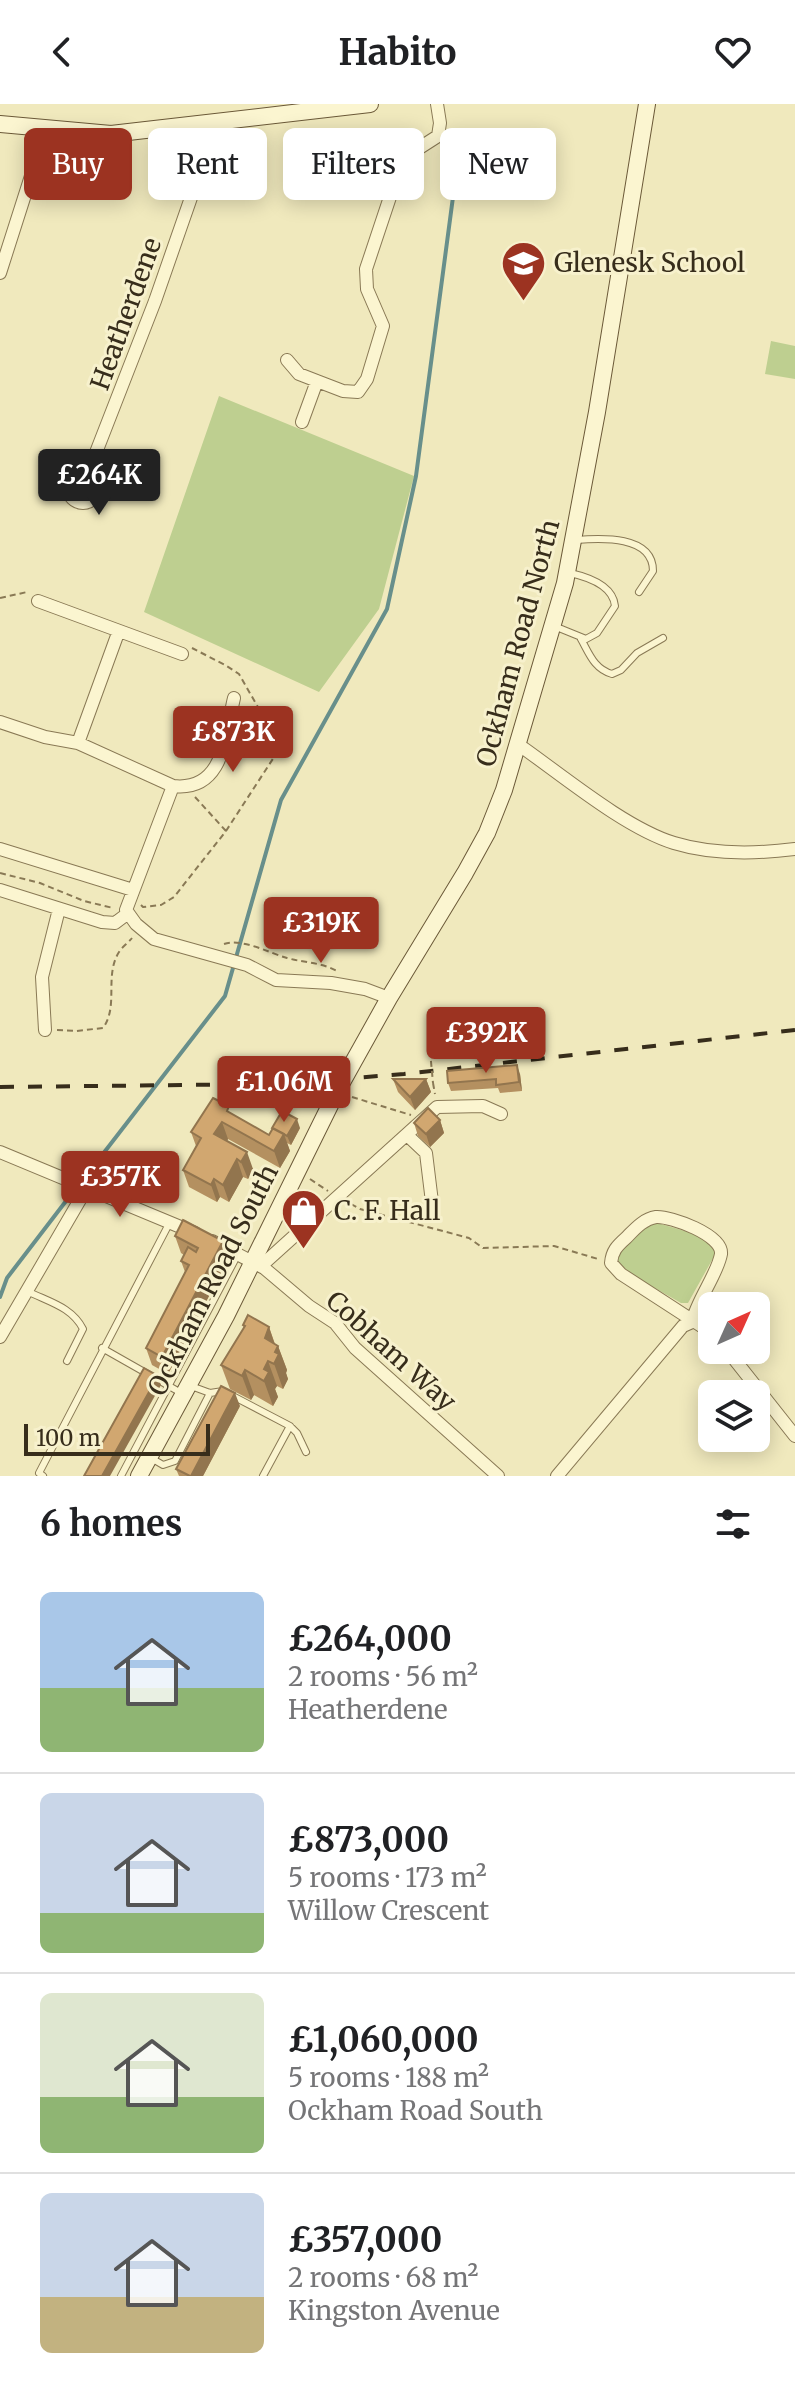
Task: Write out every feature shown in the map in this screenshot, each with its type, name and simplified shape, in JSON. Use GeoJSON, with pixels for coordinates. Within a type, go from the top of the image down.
{"type":"FeatureCollection","features":[{"type":"Feature","properties":{"kind":"main road"},"geometry":{"type":"LineString","coordinates":[[132,132],[370,104]]}},
{"type":"Feature","properties":{"kind":"main road","name":"Ockham Road North"},"geometry":{"type":"LineString","coordinates":[[351,1063],[487,833],[519,745],[567,572],[597,412],[647,104]]}},
{"type":"Feature","properties":{"kind":"main road"},"geometry":{"type":"LineString","coordinates":[[0,124],[37,128]]}},
{"type":"Feature","properties":{"kind":"main road","name":"Ockham Road South"},"geometry":{"type":"LineString","coordinates":[[139,1476],[180,1388],[226,1316],[250,1260],[351,1063]]}},
{"type":"Feature","properties":{"kind":"street"},"geometry":{"type":"LineString","coordinates":[[287,360],[299,374],[351,393],[358,392],[367,379],[383,326],[367,289],[366,269],[399,170],[410,154],[438,136],[440,123],[437,104]]}},
{"type":"Feature","properties":{"kind":"street","name":"Heatherdene"},"geometry":{"type":"LineString","coordinates":[[88,473],[155,301],[217,123]]}},
{"type":"Feature","properties":{"kind":"street"},"geometry":{"type":"LineString","coordinates":[[0,273],[24,198]]}},
{"type":"Feature","properties":{"kind":"street"},"geometry":{"type":"LineString","coordinates":[[302,422],[317,381]]}},
{"type":"Feature","properties":{"kind":"street"},"geometry":{"type":"LineString","coordinates":[[38,601],[182,654]]}},
{"type":"Feature","properties":{"kind":"street"},"geometry":{"type":"LineString","coordinates":[[78,743],[118,633]]}},
{"type":"Feature","properties":{"kind":"street"},"geometry":{"type":"LineString","coordinates":[[0,722],[45,737],[78,743],[179,787],[203,781],[219,763],[234,698]]}},
{"type":"Feature","properties":{"kind":"street"},"geometry":{"type":"LineString","coordinates":[[519,745],[630,822],[672,843],[718,852],[795,849]]}},
{"type":"Feature","properties":{"kind":"street"},"geometry":{"type":"LineString","coordinates":[[0,890],[102,922],[115,923],[129,906],[179,787]]}},
{"type":"Feature","properties":{"kind":"street"},"geometry":{"type":"LineString","coordinates":[[0,849],[129,906],[154,939],[243,964],[276,980],[331,983],[365,989],[389,998]]}},
{"type":"Feature","properties":{"kind":"street"},"geometry":{"type":"LineString","coordinates":[[45,1030],[42,977],[59,909]]}},
{"type":"Feature","properties":{"kind":"street"},"geometry":{"type":"LineString","coordinates":[[250,1260],[284,1247],[437,1107],[483,1106],[501,1114]]}},
{"type":"Feature","properties":{"kind":"street"},"geometry":{"type":"LineString","coordinates":[[407,1135],[426,1153],[432,1202]]}},
{"type":"Feature","properties":{"kind":"street","name":"Cobham Way"},"geometry":{"type":"LineString","coordinates":[[0,1152],[171,1221],[250,1260],[335,1323],[361,1353],[498,1476]]}},
{"type":"Feature","properties":{"kind":"street"},"geometry":{"type":"LineString","coordinates":[[0,1337],[88,1186]]}},
{"type":"Feature","properties":{"kind":"street"},"geometry":{"type":"LineString","coordinates":[[557,1476],[683,1326],[692,1322],[720,1256],[721,1249],[713,1238],[668,1219],[651,1218],[614,1249],[611,1263],[616,1270],[681,1311],[692,1322],[698,1324]]}},
{"type":"Feature","properties":{"kind":"street"},"geometry":{"type":"LineString","coordinates":[[265,1235],[284,1247]]}},
{"type":"Feature","properties":{"kind":"street"},"geometry":{"type":"LineString","coordinates":[[738,1364],[795,1436]]}},
{"type":"Feature","properties":{"kind":"lane"},"geometry":{"type":"LineString","coordinates":[[573,540],[624,540],[645,553],[651,559],[653,571],[639,592]]}},
{"type":"Feature","properties":{"kind":"lane"},"geometry":{"type":"LineString","coordinates":[[567,572],[596,580],[615,601],[597,633],[581,639]]}},
{"type":"Feature","properties":{"kind":"lane"},"geometry":{"type":"LineString","coordinates":[[553,625],[581,639],[599,668],[612,674],[621,670],[637,653],[663,638]]}},
{"type":"Feature","properties":{"kind":"lane"},"geometry":{"type":"LineString","coordinates":[[43,1476],[39,1473],[171,1221]]}},
{"type":"Feature","properties":{"kind":"lane"},"geometry":{"type":"LineString","coordinates":[[27,1291],[73,1313],[81,1325],[83,1329],[67,1361]]}},
{"type":"Feature","properties":{"kind":"lane"},"geometry":{"type":"LineString","coordinates":[[102,1348],[180,1388],[210,1393],[223,1391],[290,1426],[306,1452]]}},
{"type":"Feature","properties":{"kind":"lane"},"geometry":{"type":"LineString","coordinates":[[121,1476],[180,1388]]}},
{"type":"Feature","properties":{"kind":"lane"},"geometry":{"type":"LineString","coordinates":[[149,1457],[163,1465],[175,1461],[210,1393]]}},
{"type":"Feature","properties":{"kind":"lane"},"geometry":{"type":"LineString","coordinates":[[263,1476],[290,1426]]}},
{"type":"Feature","properties":{"kind":"path"},"geometry":{"type":"LineString","coordinates":[[0,873],[40,883],[84,901],[143,907],[161,905],[174,897],[226,831],[278,751],[284,733],[282,723],[259,709],[239,674],[208,656]]}},
{"type":"Feature","properties":{"kind":"path"},"geometry":{"type":"LineString","coordinates":[[179,787],[226,831]]}},
{"type":"Feature","properties":{"kind":"path"},"geometry":{"type":"LineString","coordinates":[[45,1030],[95,1030],[103,1028],[108,1022],[114,964],[119,951],[131,941],[133,933],[129,906]]}},
{"type":"Feature","properties":{"kind":"path"},"geometry":{"type":"LineString","coordinates":[[232,942],[283,957],[313,961],[344,976]]}},
{"type":"Feature","properties":{"kind":"path"},"geometry":{"type":"LineString","coordinates":[[430,1051],[433,1083]]}},
{"type":"Feature","properties":{"kind":"path"},"geometry":{"type":"LineString","coordinates":[[336,1093],[423,1119]]}},
{"type":"Feature","properties":{"kind":"path"},"geometry":{"type":"LineString","coordinates":[[295,1171],[360,1209],[469,1238],[483,1248],[554,1246],[611,1263]]}},
{"type":"Feature","properties":{"kind":"green space"},"geometry":{"type":"Polygon","coordinates":[[[771,341],[795,346],[795,379],[765,374],[771,341]]]}},
{"type":"Feature","properties":{"kind":"green space"},"geometry":{"type":"Polygon","coordinates":[[[219,396],[414,476],[379,609],[319,692],[144,612],[219,396]]]}},
{"type":"Feature","properties":{"kind":"green space"},"geometry":{"type":"Polygon","coordinates":[[[654,1222],[709,1238],[716,1253],[688,1303],[681,1303],[616,1266],[616,1253],[630,1237],[654,1222]]]}},
{"type":"Feature","properties":{"kind":"building"},"geometry":{"type":"Polygon","coordinates":[[[517,1065],[519,1082],[496,1085],[496,1079],[448,1083],[447,1071],[517,1065]]]}},
{"type":"Feature","properties":{"kind":"building"},"geometry":{"type":"Polygon","coordinates":[[[393,1079],[426,1079],[410,1097],[393,1079]]]}},
{"type":"Feature","properties":{"kind":"building"},"geometry":{"type":"Polygon","coordinates":[[[213,1098],[229,1106],[227,1111],[269,1135],[273,1128],[284,1134],[274,1151],[222,1122],[214,1134],[247,1152],[241,1162],[237,1159],[223,1185],[214,1179],[211,1185],[183,1170],[201,1138],[191,1132],[213,1098]]]}},
{"type":"Feature","properties":{"kind":"building"},"geometry":{"type":"Polygon","coordinates":[[[428,1108],[440,1120],[426,1134],[414,1123],[428,1108]]]}},
{"type":"Feature","properties":{"kind":"building"},"geometry":{"type":"Polygon","coordinates":[[[282,1111],[297,1119],[287,1136],[272,1128],[282,1111]]]}},
{"type":"Feature","properties":{"kind":"building"},"geometry":{"type":"Polygon","coordinates":[[[183,1220],[223,1241],[162,1357],[146,1348],[189,1265],[181,1261],[188,1247],[196,1252],[198,1248],[175,1236],[183,1220]]]}},
{"type":"Feature","properties":{"kind":"building"},"geometry":{"type":"Polygon","coordinates":[[[248,1315],[269,1327],[265,1338],[278,1346],[275,1352],[279,1354],[274,1364],[268,1361],[264,1369],[269,1372],[264,1381],[245,1370],[242,1376],[221,1365],[245,1326],[248,1315]]]}},
{"type":"Feature","properties":{"kind":"building"},"geometry":{"type":"Polygon","coordinates":[[[144,1368],[158,1376],[102,1476],[84,1476],[144,1368]]]}},
{"type":"Feature","properties":{"kind":"building"},"geometry":{"type":"Polygon","coordinates":[[[221,1386],[235,1393],[190,1476],[176,1469],[221,1386]]]}},
{"type":"Feature","properties":{"kind":"waterway"},"geometry":{"type":"LineString","coordinates":[[82,1181],[225,996],[281,800],[387,609],[416,476],[453,200]]}},
{"type":"Feature","properties":{"kind":"waterway"},"geometry":{"type":"LineString","coordinates":[[0,1297],[7,1278],[76,1188]]}},
{"type":"Feature","properties":{"kind":"railway"},"geometry":{"type":"LineString","coordinates":[[0,1087],[276,1084],[404,1074],[795,1030]]}},
{"type":"Feature","properties":{"kind":"place","name":"Glenesk School"},"geometry":{"type":"Point","coordinates":[523,302]}},
{"type":"Feature","properties":{"kind":"place","name":"C. F. Hall"},"geometry":{"type":"Point","coordinates":[303,1250]}}]}
